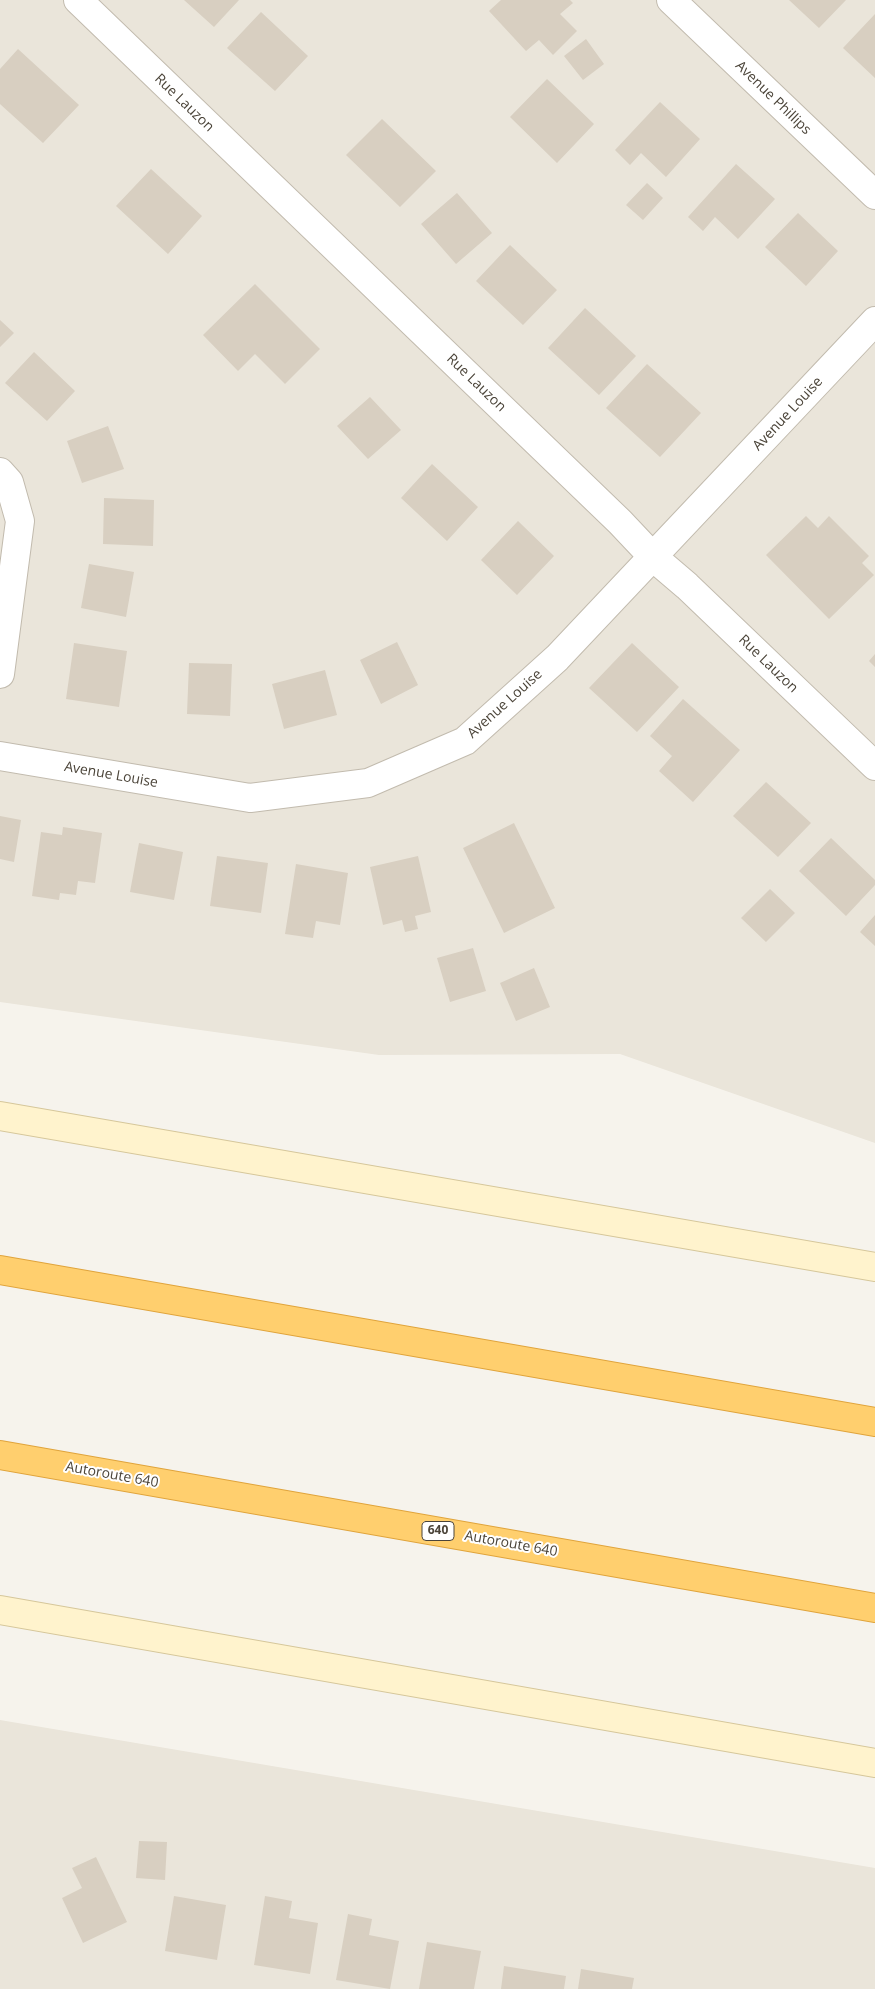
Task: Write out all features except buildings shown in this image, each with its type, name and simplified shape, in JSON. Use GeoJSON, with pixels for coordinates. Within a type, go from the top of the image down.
{"type":"FeatureCollection","features":[{"type":"Feature","properties":{"kind":"highway"},"geometry":{"type":"LineString","coordinates":[[0,1270],[875,1422]]}},
{"type":"Feature","properties":{"kind":"highway","name":"Autoroute 640"},"geometry":{"type":"LineString","coordinates":[[0,1455],[875,1608]]}},
{"type":"Feature","properties":{"kind":"main road"},"geometry":{"type":"LineString","coordinates":[[0,1116],[875,1268]]}},
{"type":"Feature","properties":{"kind":"main road"},"geometry":{"type":"LineString","coordinates":[[0,1610],[875,1763]]}},
{"type":"Feature","properties":{"kind":"street","name":"Rue Lauzon"},"geometry":{"type":"LineString","coordinates":[[78,0],[620,522],[654,557],[687,586],[875,766]]}},
{"type":"Feature","properties":{"kind":"street","name":"Avenue Phillips"},"geometry":{"type":"LineString","coordinates":[[671,0],[875,196]]}},
{"type":"Feature","properties":{"kind":"street","name":"Avenue Louise"},"geometry":{"type":"LineString","coordinates":[[0,756],[250,798],[368,783],[465,741],[557,658],[875,322]]}},
{"type":"Feature","properties":{"kind":"street"},"geometry":{"type":"LineString","coordinates":[[0,472],[9,482],[20,521],[0,674]]}},
{"type":"Feature","properties":{"kind":"shaded area"},"geometry":{"type":"Polygon","coordinates":[[[0,0],[875,0],[875,1143],[620,1054],[379,1055],[0,1002],[0,0]]]}},
{"type":"Feature","properties":{"kind":"shaded area"},"geometry":{"type":"Polygon","coordinates":[[[0,1720],[875,1868],[875,1989],[0,1989],[0,1720]]]}}]}
